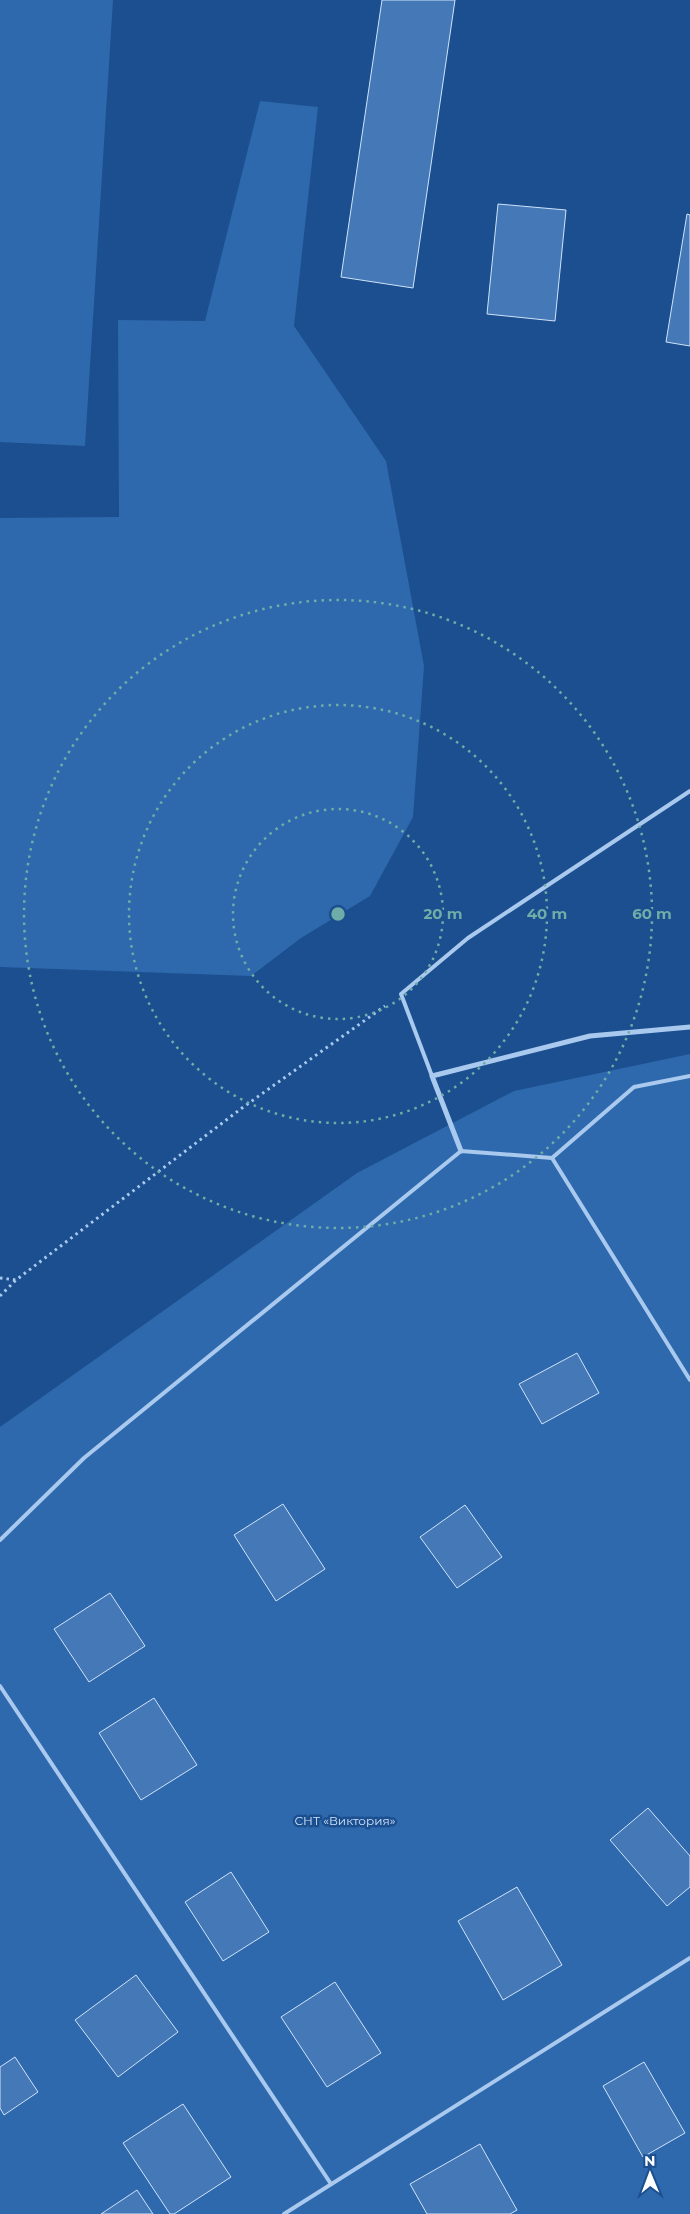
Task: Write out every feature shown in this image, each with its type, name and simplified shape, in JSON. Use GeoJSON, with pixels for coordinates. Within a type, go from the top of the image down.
{"type":"FeatureCollection","features":[{"type":"Feature","properties":{"kind":"street"},"geometry":{"type":"LineString","coordinates":[[461,1151],[432,1076],[590,1036],[690,1027]]}},
{"type":"Feature","properties":{"kind":"lane"},"geometry":{"type":"LineString","coordinates":[[432,1076],[401,994],[468,938],[690,791]]}},
{"type":"Feature","properties":{"kind":"lane"},"geometry":{"type":"LineString","coordinates":[[0,1540],[84,1458],[461,1151],[552,1158],[634,1086],[690,1076]]}},
{"type":"Feature","properties":{"kind":"lane"},"geometry":{"type":"LineString","coordinates":[[552,1158],[690,1380]]}},
{"type":"Feature","properties":{"kind":"lane"},"geometry":{"type":"LineString","coordinates":[[0,1686],[331,2184]]}},
{"type":"Feature","properties":{"kind":"lane"},"geometry":{"type":"LineString","coordinates":[[284,2214],[690,1958]]}},
{"type":"Feature","properties":{"kind":"path"},"geometry":{"type":"LineString","coordinates":[[0,1296],[16,1280],[242,1108],[401,994]]}},
{"type":"Feature","properties":{"kind":"path"},"geometry":{"type":"LineString","coordinates":[[0,1278],[16,1280]]}},
{"type":"Feature","properties":{"kind":"green space"},"geometry":{"type":"Polygon","coordinates":[[[0,0],[113,0],[85,446],[0,442],[0,0]]]}},
{"type":"Feature","properties":{"kind":"green space"},"geometry":{"type":"Polygon","coordinates":[[[260,101],[318,107],[294,326],[386,461],[424,666],[413,817],[370,896],[301,938],[251,976],[0,967],[0,518],[119,517],[118,320],[205,321],[260,101]]]}},
{"type":"Feature","properties":{"kind":"green space","name":"СНТ «Виктория»"},"geometry":{"type":"Polygon","coordinates":[[[690,1054],[690,2214],[0,2214],[0,1427],[357,1173],[514,1091],[690,1054]]]}},
{"type":"Feature","properties":{"kind":"building"},"geometry":{"type":"Polygon","coordinates":[[[382,0],[455,0],[413,288],[341,277],[382,0]]]}},
{"type":"Feature","properties":{"kind":"building"},"geometry":{"type":"Polygon","coordinates":[[[498,204],[566,210],[555,321],[487,314],[498,204]]]}},
{"type":"Feature","properties":{"kind":"building"},"geometry":{"type":"Polygon","coordinates":[[[687,214],[690,215],[690,346],[666,342],[687,214]]]}},
{"type":"Feature","properties":{"kind":"building"},"geometry":{"type":"Polygon","coordinates":[[[577,1353],[599,1393],[542,1424],[519,1384],[577,1353]]]}},
{"type":"Feature","properties":{"kind":"building"},"geometry":{"type":"Polygon","coordinates":[[[283,1504],[325,1569],[276,1601],[234,1535],[283,1504]]]}},
{"type":"Feature","properties":{"kind":"building"},"geometry":{"type":"Polygon","coordinates":[[[465,1505],[502,1557],[457,1588],[420,1537],[465,1505]]]}},
{"type":"Feature","properties":{"kind":"building"},"geometry":{"type":"Polygon","coordinates":[[[110,1593],[145,1646],[89,1682],[54,1629],[110,1593]]]}},
{"type":"Feature","properties":{"kind":"building"},"geometry":{"type":"Polygon","coordinates":[[[154,1698],[197,1765],[141,1800],[99,1733],[154,1698]]]}},
{"type":"Feature","properties":{"kind":"building"},"geometry":{"type":"Polygon","coordinates":[[[648,1808],[690,1856],[690,1887],[667,1906],[610,1840],[648,1808]]]}},
{"type":"Feature","properties":{"kind":"building"},"geometry":{"type":"Polygon","coordinates":[[[231,1872],[269,1932],[223,1961],[185,1902],[231,1872]]]}},
{"type":"Feature","properties":{"kind":"building"},"geometry":{"type":"Polygon","coordinates":[[[517,1887],[562,1965],[503,2000],[458,1921],[517,1887]]]}},
{"type":"Feature","properties":{"kind":"building"},"geometry":{"type":"Polygon","coordinates":[[[136,1975],[178,2032],[118,2077],[75,2020],[136,1975]]]}},
{"type":"Feature","properties":{"kind":"building"},"geometry":{"type":"Polygon","coordinates":[[[335,1982],[381,2053],[327,2087],[281,2017],[335,1982]]]}},
{"type":"Feature","properties":{"kind":"building"},"geometry":{"type":"Polygon","coordinates":[[[15,2057],[38,2092],[4,2115],[0,2108],[0,2067],[15,2057]]]}},
{"type":"Feature","properties":{"kind":"building"},"geometry":{"type":"Polygon","coordinates":[[[644,2062],[685,2133],[643,2157],[603,2086],[644,2062]]]}},
{"type":"Feature","properties":{"kind":"building"},"geometry":{"type":"Polygon","coordinates":[[[183,2104],[231,2177],[174,2214],[170,2214],[123,2143],[183,2104]]]}},
{"type":"Feature","properties":{"kind":"building"},"geometry":{"type":"Polygon","coordinates":[[[480,2144],[517,2210],[510,2214],[427,2214],[410,2184],[480,2144]]]}},
{"type":"Feature","properties":{"kind":"building"},"geometry":{"type":"Polygon","coordinates":[[[137,2190],[153,2214],[101,2214],[137,2190]]]}}]}
